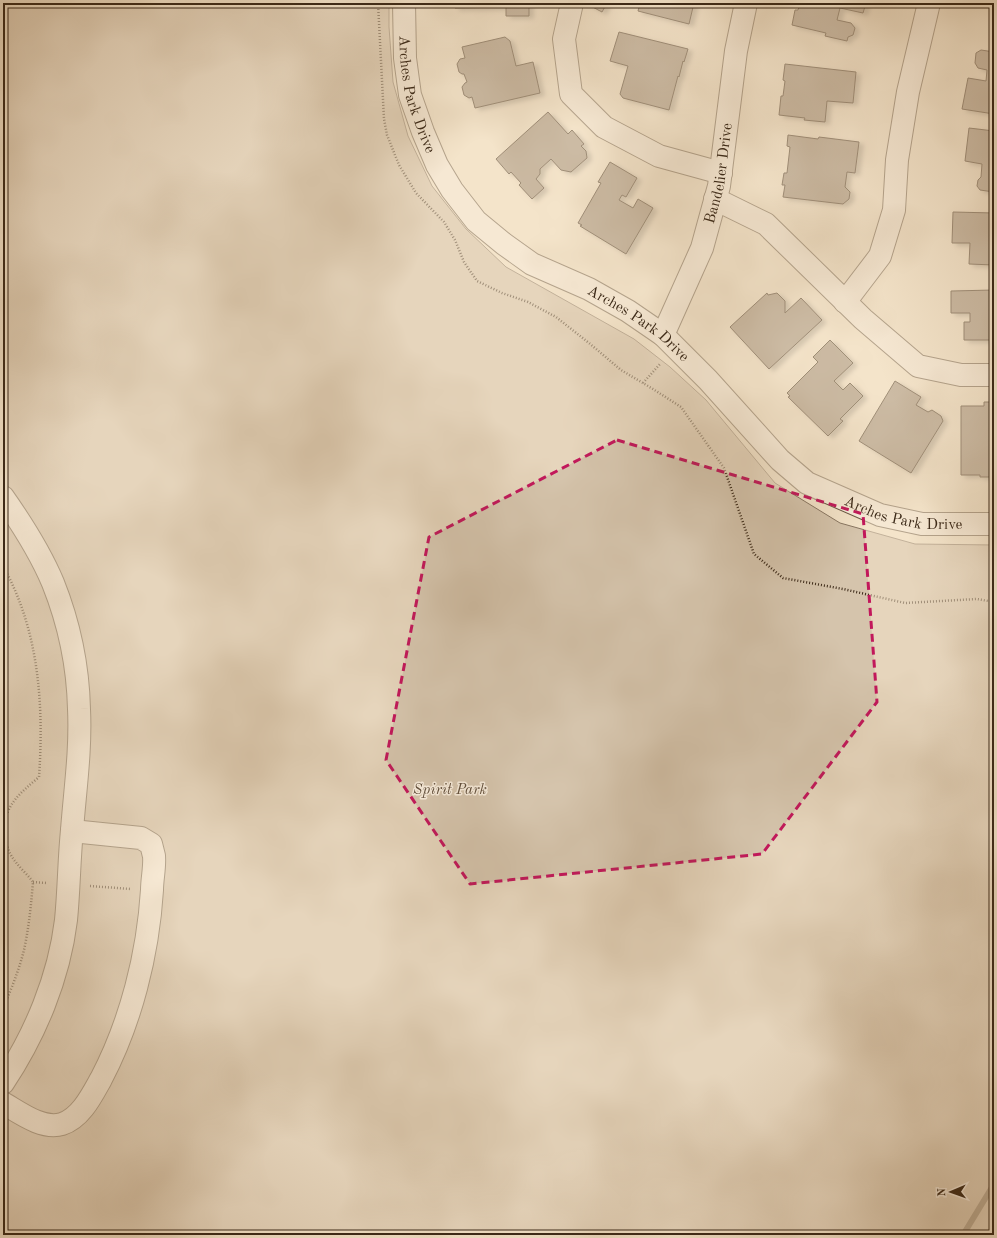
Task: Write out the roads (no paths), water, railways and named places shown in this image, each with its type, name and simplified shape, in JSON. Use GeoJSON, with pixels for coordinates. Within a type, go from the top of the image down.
{"type":"FeatureCollection","features":[{"type":"Feature","properties":{"kind":"street","name":"Arches Park Drive"},"geometry":{"type":"LineString","coordinates":[[404,3],[405,58],[410,95],[437,165],[452,190],[476,221],[532,264],[589,289],[628,311],[663,335],[708,380],[780,460],[807,483],[880,515],[922,524],[994,524]]}},
{"type":"Feature","properties":{"kind":"street"},"geometry":{"type":"LineString","coordinates":[[572,3],[564,39],[571,94],[604,127],[611,131],[659,156],[721,173]]}},
{"type":"Feature","properties":{"kind":"street","name":"Bandelier Drive"},"geometry":{"type":"LineString","coordinates":[[663,335],[702,248],[715,199],[721,173],[736,51],[746,3]]}},
{"type":"Feature","properties":{"kind":"street"},"geometry":{"type":"LineString","coordinates":[[845,302],[880,256],[894,210],[897,160],[907,100],[929,3]]}},
{"type":"Feature","properties":{"kind":"street"},"geometry":{"type":"LineString","coordinates":[[715,199],[766,224],[863,319],[918,366],[961,375],[994,375]]}},
{"type":"Feature","properties":{"kind":"street"},"geometry":{"type":"LineString","coordinates":[[3,497],[39,554],[52,582],[63,612],[71,643],[77,677],[80,711],[66,921],[60,953],[51,985],[40,1015],[26,1044],[3,1083]]}},
{"type":"Feature","properties":{"kind":"street"},"geometry":{"type":"LineString","coordinates":[[3,1103],[31,1120],[45,1124],[61,1124],[74,1116],[88,1102],[108,1065],[125,1024],[138,977],[150,912],[154,857],[151,844],[141,838],[72,831]]}},
{"type":"Feature","properties":{"kind":"waterway"},"geometry":{"type":"LineString","coordinates":[[963,1235],[994,1184]]}},
{"type":"Feature","properties":{"kind":"park label","name":"Spirit Park"},"geometry":{"type":"Point","coordinates":[450,789]}}]}
